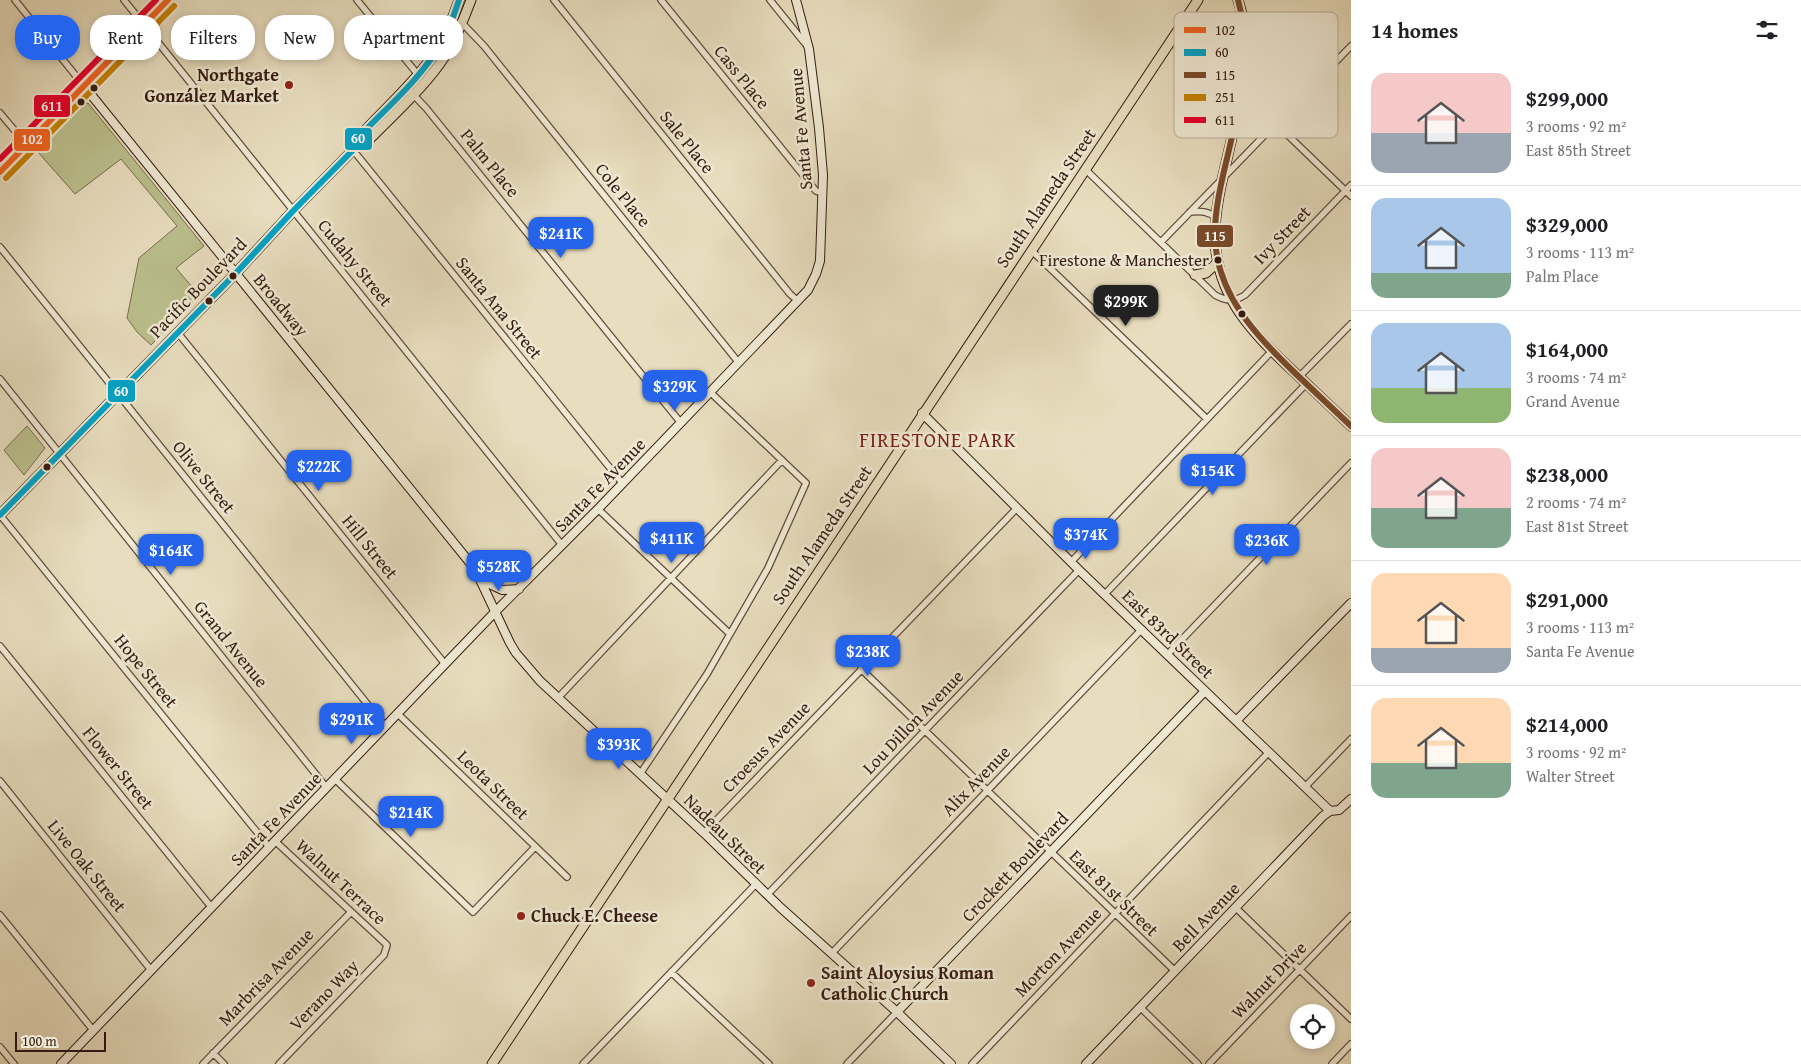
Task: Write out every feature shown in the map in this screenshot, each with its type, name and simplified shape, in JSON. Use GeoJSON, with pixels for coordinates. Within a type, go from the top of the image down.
{"type":"FeatureCollection","features":[{"type":"Feature","properties":{"kind":"main road"},"geometry":{"type":"LineString","coordinates":[[409,90],[442,40],[459,0]]}},
{"type":"Feature","properties":{"kind":"main road"},"geometry":{"type":"LineString","coordinates":[[463,20],[471,0]]}},
{"type":"Feature","properties":{"kind":"main road","name":"South Alameda Street"},"geometry":{"type":"LineString","coordinates":[[1190,12],[1198,0]]}},
{"type":"Feature","properties":{"kind":"main road","name":"South Alameda Street"},"geometry":{"type":"LineString","coordinates":[[492,1064],[922,413],[1174,36]]}},
{"type":"Feature","properties":{"kind":"main road"},"geometry":{"type":"LineString","coordinates":[[409,90],[424,81],[442,60]]}},
{"type":"Feature","properties":{"kind":"main road","name":"Pacific Boulevard"},"geometry":{"type":"LineString","coordinates":[[0,515],[354,149],[365,144],[409,90]]}},
{"type":"Feature","properties":{"kind":"main road"},"geometry":{"type":"LineString","coordinates":[[1232,138],[1216,218],[1215,238],[1222,279],[1231,300],[1250,328],[1351,426]]}},
{"type":"Feature","properties":{"kind":"main road"},"geometry":{"type":"LineString","coordinates":[[1195,275],[1208,272],[1218,262]]}},
{"type":"Feature","properties":{"kind":"street","name":"Broadway"},"geometry":{"type":"LineString","coordinates":[[15,0],[475,569],[495,612]]}},
{"type":"Feature","properties":{"kind":"street","name":"Cudahy Street"},"geometry":{"type":"LineString","coordinates":[[124,0],[136,15]]}},
{"type":"Feature","properties":{"kind":"street"},"geometry":{"type":"LineString","coordinates":[[154,15],[168,0]]}},
{"type":"Feature","properties":{"kind":"street"},"geometry":{"type":"LineString","coordinates":[[357,0],[424,81]]}},
{"type":"Feature","properties":{"kind":"street","name":"Sale Place"},"geometry":{"type":"LineString","coordinates":[[554,0],[798,302]]}},
{"type":"Feature","properties":{"kind":"street","name":"Cass Place"},"geometry":{"type":"LineString","coordinates":[[661,0],[815,190],[822,193]]}},
{"type":"Feature","properties":{"kind":"street"},"geometry":{"type":"LineString","coordinates":[[770,0],[809,49]]}},
{"type":"Feature","properties":{"kind":"street","name":"Santa Fe Avenue"},"geometry":{"type":"LineString","coordinates":[[61,1064],[326,787],[495,612],[598,509],[808,290],[820,261],[823,175],[809,49],[796,0]]}},
{"type":"Feature","properties":{"kind":"street","name":"Cole Place"},"geometry":{"type":"LineString","coordinates":[[463,24],[484,46],[739,363]]}},
{"type":"Feature","properties":{"kind":"street","name":"Cudahy Street"},"geometry":{"type":"LineString","coordinates":[[161,46],[562,545]]}},
{"type":"Feature","properties":{"kind":"street"},"geometry":{"type":"LineString","coordinates":[[1338,60],[1351,46]]}},
{"type":"Feature","properties":{"kind":"street"},"geometry":{"type":"LineString","coordinates":[[0,172],[110,60]]}},
{"type":"Feature","properties":{"kind":"street","name":"Palm Place"},"geometry":{"type":"LineString","coordinates":[[409,90],[426,108],[681,423]]}},
{"type":"Feature","properties":{"kind":"street"},"geometry":{"type":"LineString","coordinates":[[0,113],[26,144]]}},
{"type":"Feature","properties":{"kind":"street"},"geometry":{"type":"LineString","coordinates":[[1161,242],[1262,138]]}},
{"type":"Feature","properties":{"kind":"street"},"geometry":{"type":"LineString","coordinates":[[1290,138],[1351,196]]}},
{"type":"Feature","properties":{"kind":"street","name":"Santa Ana Street"},"geometry":{"type":"LineString","coordinates":[[354,149],[622,484]]}},
{"type":"Feature","properties":{"kind":"street"},"geometry":{"type":"LineString","coordinates":[[1085,169],[1215,295],[1223,300],[1231,300]]}},
{"type":"Feature","properties":{"kind":"street","name":"Ivy Street"},"geometry":{"type":"LineString","coordinates":[[1231,300],[1245,295],[1351,185]]}},
{"type":"Feature","properties":{"kind":"street"},"geometry":{"type":"LineString","coordinates":[[1190,212],[1203,211],[1210,213],[1216,218]]}},
{"type":"Feature","properties":{"kind":"street","name":"Olive Street"},"geometry":{"type":"LineString","coordinates":[[0,247],[385,726]]}},
{"type":"Feature","properties":{"kind":"street"},"geometry":{"type":"LineString","coordinates":[[1031,250],[1207,419]]}},
{"type":"Feature","properties":{"kind":"street"},"geometry":{"type":"LineString","coordinates":[[1299,376],[1351,324]]}},
{"type":"Feature","properties":{"kind":"street","name":"Hill Street"},"geometry":{"type":"LineString","coordinates":[[178,333],[445,664]]}},
{"type":"Feature","properties":{"kind":"street"},"geometry":{"type":"LineString","coordinates":[[1072,561],[1272,351]]}},
{"type":"Feature","properties":{"kind":"street","name":"Grand Avenue"},"geometry":{"type":"LineString","coordinates":[[0,378],[326,787]]}},
{"type":"Feature","properties":{"kind":"street"},"geometry":{"type":"LineString","coordinates":[[1105,594],[1306,384]]}},
{"type":"Feature","properties":{"kind":"street"},"geometry":{"type":"LineString","coordinates":[[558,698],[782,460],[710,392]]}},
{"type":"Feature","properties":{"kind":"street","name":"East 83rd Street"},"geometry":{"type":"LineString","coordinates":[[922,413],[1079,570],[1330,811]]}},
{"type":"Feature","properties":{"kind":"street","name":"South Alameda Street"},"geometry":{"type":"LineString","coordinates":[[640,774],[707,674],[768,568],[806,483],[782,460]]}},
{"type":"Feature","properties":{"kind":"street"},"geometry":{"type":"LineString","coordinates":[[1168,654],[1351,463]]}},
{"type":"Feature","properties":{"kind":"street","name":"Croesus Avenue"},"geometry":{"type":"LineString","coordinates":[[704,833],[1017,508]]}},
{"type":"Feature","properties":{"kind":"street"},"geometry":{"type":"LineString","coordinates":[[598,509],[671,576],[730,634]]}},
{"type":"Feature","properties":{"kind":"street","name":"Hope Street"},"geometry":{"type":"LineString","coordinates":[[0,515],[272,844]]}},
{"type":"Feature","properties":{"kind":"street","name":"Lou Dillon Avenue"},"geometry":{"type":"LineString","coordinates":[[767,895],[1079,570]]}},
{"type":"Feature","properties":{"kind":"street"},"geometry":{"type":"LineString","coordinates":[[481,580],[502,590],[518,589]]}},
{"type":"Feature","properties":{"kind":"street"},"geometry":{"type":"LineString","coordinates":[[1237,720],[1351,603]]}},
{"type":"Feature","properties":{"kind":"street","name":"Nadeau Street"},"geometry":{"type":"LineString","coordinates":[[495,612],[516,653],[540,681],[704,833],[767,895],[897,1012],[951,1064]]}},
{"type":"Feature","properties":{"kind":"street","name":"Alix Avenue"},"geometry":{"type":"LineString","coordinates":[[832,953],[1142,629]]}},
{"type":"Feature","properties":{"kind":"street","name":"Flower Street"},"geometry":{"type":"LineString","coordinates":[[0,646],[212,908]]}},
{"type":"Feature","properties":{"kind":"street","name":"East 81st Street"},"geometry":{"type":"LineString","coordinates":[[861,669],[986,792],[1174,971]]}},
{"type":"Feature","properties":{"kind":"street","name":"Crockett Boulevard"},"geometry":{"type":"LineString","coordinates":[[847,1064],[1205,691]]}},
{"type":"Feature","properties":{"kind":"street","name":"Leota Street"},"geometry":{"type":"LineString","coordinates":[[398,714],[567,877]]}},
{"type":"Feature","properties":{"kind":"street"},"geometry":{"type":"LineString","coordinates":[[1306,786],[1351,739]]}},
{"type":"Feature","properties":{"kind":"street","name":"Morton Avenue"},"geometry":{"type":"LineString","coordinates":[[972,1064],[1269,752]]}},
{"type":"Feature","properties":{"kind":"street"},"geometry":{"type":"LineString","coordinates":[[335,779],[473,912],[535,847]]}},
{"type":"Feature","properties":{"kind":"street","name":"Live Oak Street"},"geometry":{"type":"LineString","coordinates":[[0,781],[151,970]]}},
{"type":"Feature","properties":{"kind":"street","name":"Bell Avenue"},"geometry":{"type":"LineString","coordinates":[[1086,1064],[1323,816],[1330,811],[1339,810],[1351,798]]}},
{"type":"Feature","properties":{"kind":"street","name":"Walnut Terrace"},"geometry":{"type":"LineString","coordinates":[[272,844],[386,945]]}},
{"type":"Feature","properties":{"kind":"street"},"geometry":{"type":"LineString","coordinates":[[586,1063],[756,884]]}},
{"type":"Feature","properties":{"kind":"street"},"geometry":{"type":"LineString","coordinates":[[1236,908],[1351,1019]]}},
{"type":"Feature","properties":{"kind":"street","name":"Marbrisa Avenue"},"geometry":{"type":"LineString","coordinates":[[202,1064],[351,912]]}},
{"type":"Feature","properties":{"kind":"street"},"geometry":{"type":"LineString","coordinates":[[0,915],[93,1030]]}},
{"type":"Feature","properties":{"kind":"street","name":"Walnut Drive"},"geometry":{"type":"LineString","coordinates":[[1209,1064],[1351,916]]}},
{"type":"Feature","properties":{"kind":"street","name":"Verano Way"},"geometry":{"type":"LineString","coordinates":[[279,1064],[384,955],[386,945]]}},
{"type":"Feature","properties":{"kind":"street"},"geometry":{"type":"LineString","coordinates":[[671,972],[769,1064]]}},
{"type":"Feature","properties":{"kind":"street"},"geometry":{"type":"LineString","coordinates":[[1140,1007],[1198,1064]]}},
{"type":"Feature","properties":{"kind":"street"},"geometry":{"type":"LineString","coordinates":[[1332,1064],[1351,1044]]}},
{"type":"Feature","properties":{"kind":"street"},"geometry":{"type":"LineString","coordinates":[[0,1047],[14,1064]]}},
{"type":"Feature","properties":{"kind":"street"},"geometry":{"type":"LineString","coordinates":[[212,1053],[224,1064]]}},
{"type":"Feature","properties":{"kind":"green space"},"geometry":{"type":"Polygon","coordinates":[[[88,103],[204,246],[176,268],[199,295],[151,345],[137,332],[127,318],[139,258],[177,226],[121,159],[75,194],[37,151],[83,105],[88,103]]]}},
{"type":"Feature","properties":{"kind":"green space"},"geometry":{"type":"Polygon","coordinates":[[[27,426],[45,448],[24,475],[4,450],[27,426]]]}},
{"type":"Feature","properties":{"kind":"transit line","name":"611"},"geometry":{"type":"LineString","coordinates":[[0,159],[156,0]]}},
{"type":"Feature","properties":{"kind":"transit line","name":"102"},"geometry":{"type":"LineString","coordinates":[[0,172],[168,0]]}},
{"type":"Feature","properties":{"kind":"transit line","name":"60"},"geometry":{"type":"LineString","coordinates":[[0,515],[355,148],[359,137],[424,69],[446,33],[459,0]]}},
{"type":"Feature","properties":{"kind":"transit line","name":"115"},"geometry":{"type":"LineString","coordinates":[[1238,0],[1241,12]]}},
{"type":"Feature","properties":{"kind":"transit line","name":"251"},"geometry":{"type":"LineString","coordinates":[[6,178],[174,6]]}},
{"type":"Feature","properties":{"kind":"transit line","name":"115"},"geometry":{"type":"LineString","coordinates":[[1232,138],[1215,224],[1217,259],[1223,278],[1231,296],[1254,330],[1281,360],[1351,426]]}},
{"type":"Feature","properties":{"kind":"place","name":"Northgate González Market"},"geometry":{"type":"Point","coordinates":[289,85]}},
{"type":"Feature","properties":{"kind":"place","name":"Firestone & Manchester"},"geometry":{"type":"Point","coordinates":[1218,260]}},
{"type":"Feature","properties":{"kind":"place","name":"Chuck E. Cheese"},"geometry":{"type":"Point","coordinates":[521,916]}},
{"type":"Feature","properties":{"kind":"place","name":"Saint Aloysius Roman Catholic Church"},"geometry":{"type":"Point","coordinates":[811,983]}},
{"type":"Feature","properties":{"kind":"district","name":"FIRESTONE PARK"},"geometry":{"type":"Point","coordinates":[938,440]}}]}
